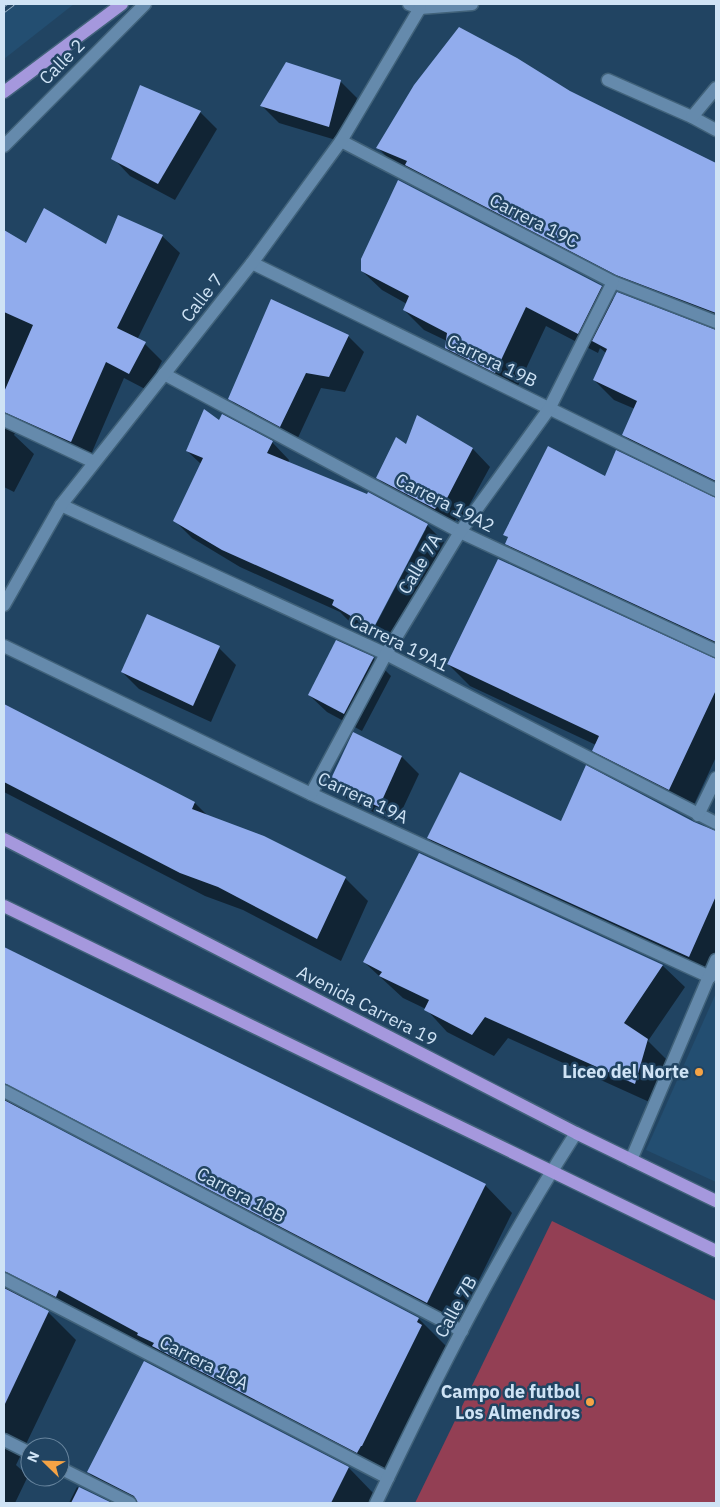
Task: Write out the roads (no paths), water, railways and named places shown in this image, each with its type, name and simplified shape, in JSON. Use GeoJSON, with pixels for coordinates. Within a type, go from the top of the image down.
{"type":"FeatureCollection","features":[{"type":"Feature","properties":{"kind":"main road"},"geometry":{"type":"LineString","coordinates":[[4,92],[122,4]]}},
{"type":"Feature","properties":{"kind":"main road","name":"Avenida Carrera 19"},"geometry":{"type":"LineString","coordinates":[[4,839],[576,1133],[716,1201]]}},
{"type":"Feature","properties":{"kind":"main road"},"geometry":{"type":"LineString","coordinates":[[4,906],[551,1173],[716,1251]]}},
{"type":"Feature","properties":{"kind":"street","name":"Calle 2"},"geometry":{"type":"LineString","coordinates":[[4,146],[145,4]]}},
{"type":"Feature","properties":{"kind":"street"},"geometry":{"type":"LineString","coordinates":[[415,6],[472,4]]}},
{"type":"Feature","properties":{"kind":"street","name":"Calle 7"},"geometry":{"type":"LineString","coordinates":[[4,604],[61,504],[252,263],[341,141],[415,6]]}},
{"type":"Feature","properties":{"kind":"street"},"geometry":{"type":"LineString","coordinates":[[608,80],[692,117],[716,130]]}},
{"type":"Feature","properties":{"kind":"street"},"geometry":{"type":"LineString","coordinates":[[692,117],[716,88]]}},
{"type":"Feature","properties":{"kind":"street","name":"Carrera 19C"},"geometry":{"type":"LineString","coordinates":[[341,141],[613,282],[716,322]]}},
{"type":"Feature","properties":{"kind":"street","name":"Carrera 19B"},"geometry":{"type":"LineString","coordinates":[[252,263],[716,490]]}},
{"type":"Feature","properties":{"kind":"street","name":"Calle 7A"},"geometry":{"type":"LineString","coordinates":[[311,794],[386,654],[460,532],[549,409],[613,282]]}},
{"type":"Feature","properties":{"kind":"street","name":"Carrera 19A2"},"geometry":{"type":"LineString","coordinates":[[164,374],[460,532],[716,652]]}},
{"type":"Feature","properties":{"kind":"street"},"geometry":{"type":"LineString","coordinates":[[4,420],[94,462]]}},
{"type":"Feature","properties":{"kind":"street","name":"Carrera 19A1"},"geometry":{"type":"LineString","coordinates":[[61,504],[386,654],[716,823]]}},
{"type":"Feature","properties":{"kind":"street","name":"Carrera 19A"},"geometry":{"type":"LineString","coordinates":[[4,646],[311,794],[710,977]]}},
{"type":"Feature","properties":{"kind":"street"},"geometry":{"type":"LineString","coordinates":[[698,815],[716,778]]}},
{"type":"Feature","properties":{"kind":"street"},"geometry":{"type":"LineString","coordinates":[[631,1160],[716,960]]}},
{"type":"Feature","properties":{"kind":"street","name":"Carrera 18B"},"geometry":{"type":"LineString","coordinates":[[4,1091],[462,1331]]}},
{"type":"Feature","properties":{"kind":"street","name":"Calle 7B"},"geometry":{"type":"LineString","coordinates":[[376,1503],[462,1331],[551,1173],[576,1133]]}},
{"type":"Feature","properties":{"kind":"street","name":"Carrera 18A"},"geometry":{"type":"LineString","coordinates":[[4,1279],[388,1478]]}},
{"type":"Feature","properties":{"kind":"street"},"geometry":{"type":"LineString","coordinates":[[4,1440],[20,1448]]}},
{"type":"Feature","properties":{"kind":"street"},"geometry":{"type":"LineString","coordinates":[[70,1473],[130,1503]]}},
{"type":"Feature","properties":{"kind":"railway"},"geometry":{"type":"LineString","coordinates":[[4,10],[12,4]]}},
{"type":"Feature","properties":{"kind":"place","name":"Liceo del Norte"},"geometry":{"type":"Point","coordinates":[699,1072]}},
{"type":"Feature","properties":{"kind":"place","name":"Campo de futbol Los Almendros"},"geometry":{"type":"Point","coordinates":[590,1402]}}]}
